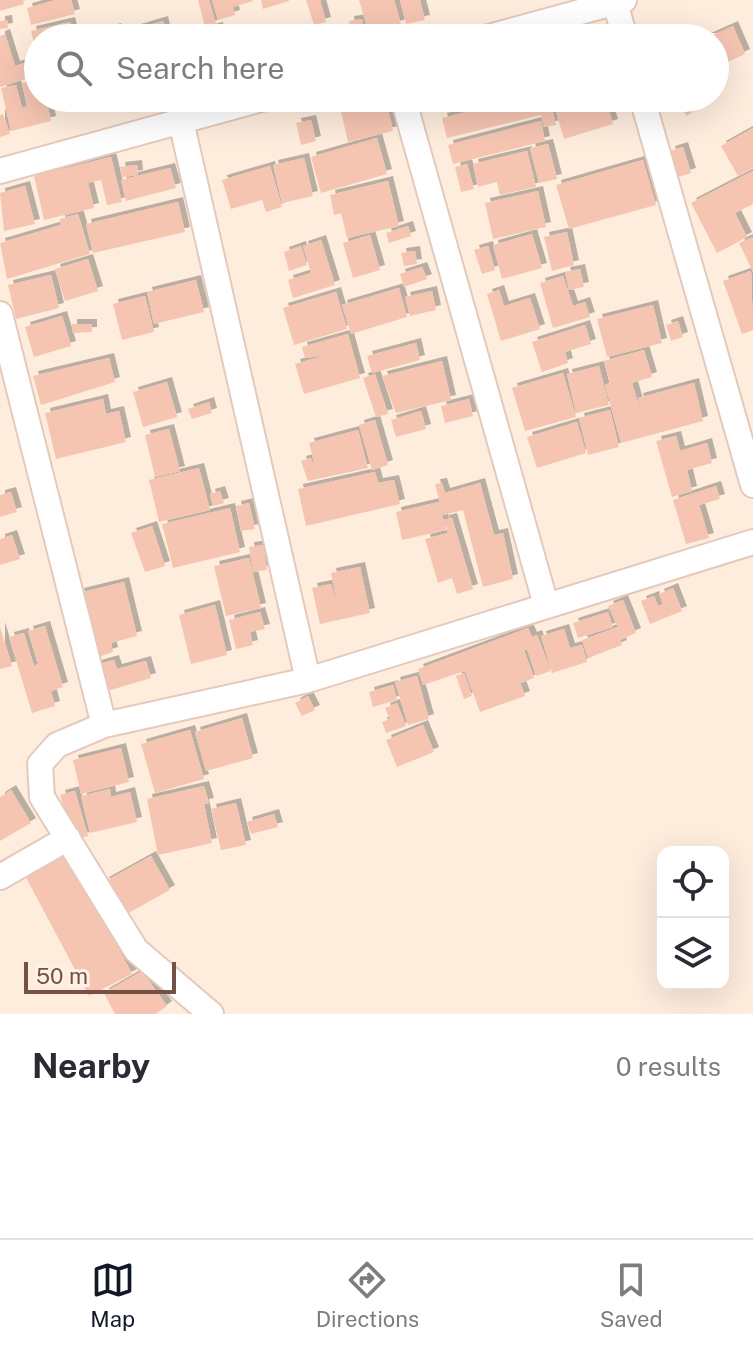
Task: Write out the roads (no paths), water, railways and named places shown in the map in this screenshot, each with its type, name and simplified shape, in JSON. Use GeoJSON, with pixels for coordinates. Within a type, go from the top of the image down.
{"type":"FeatureCollection","features":[{"type":"Feature","properties":{"kind":"street"},"geometry":{"type":"LineString","coordinates":[[536,24],[619,1],[623,24]]}},
{"type":"Feature","properties":{"kind":"street"},"geometry":{"type":"LineString","coordinates":[[0,171],[214,112]]}},
{"type":"Feature","properties":{"kind":"street"},"geometry":{"type":"LineString","coordinates":[[407,112],[546,605]]}},
{"type":"Feature","properties":{"kind":"street"},"geometry":{"type":"LineString","coordinates":[[646,112],[753,485]]}},
{"type":"Feature","properties":{"kind":"street"},"geometry":{"type":"LineString","coordinates":[[181,121],[308,680]]}},
{"type":"Feature","properties":{"kind":"street"},"geometry":{"type":"LineString","coordinates":[[0,314],[104,725]]}},
{"type":"Feature","properties":{"kind":"street"},"geometry":{"type":"LineString","coordinates":[[211,1014],[136,950],[42,797],[40,764],[57,745],[104,725],[308,680],[753,542]]}},
{"type":"Feature","properties":{"kind":"street"},"geometry":{"type":"LineString","coordinates":[[0,877],[68,838]]}}]}
